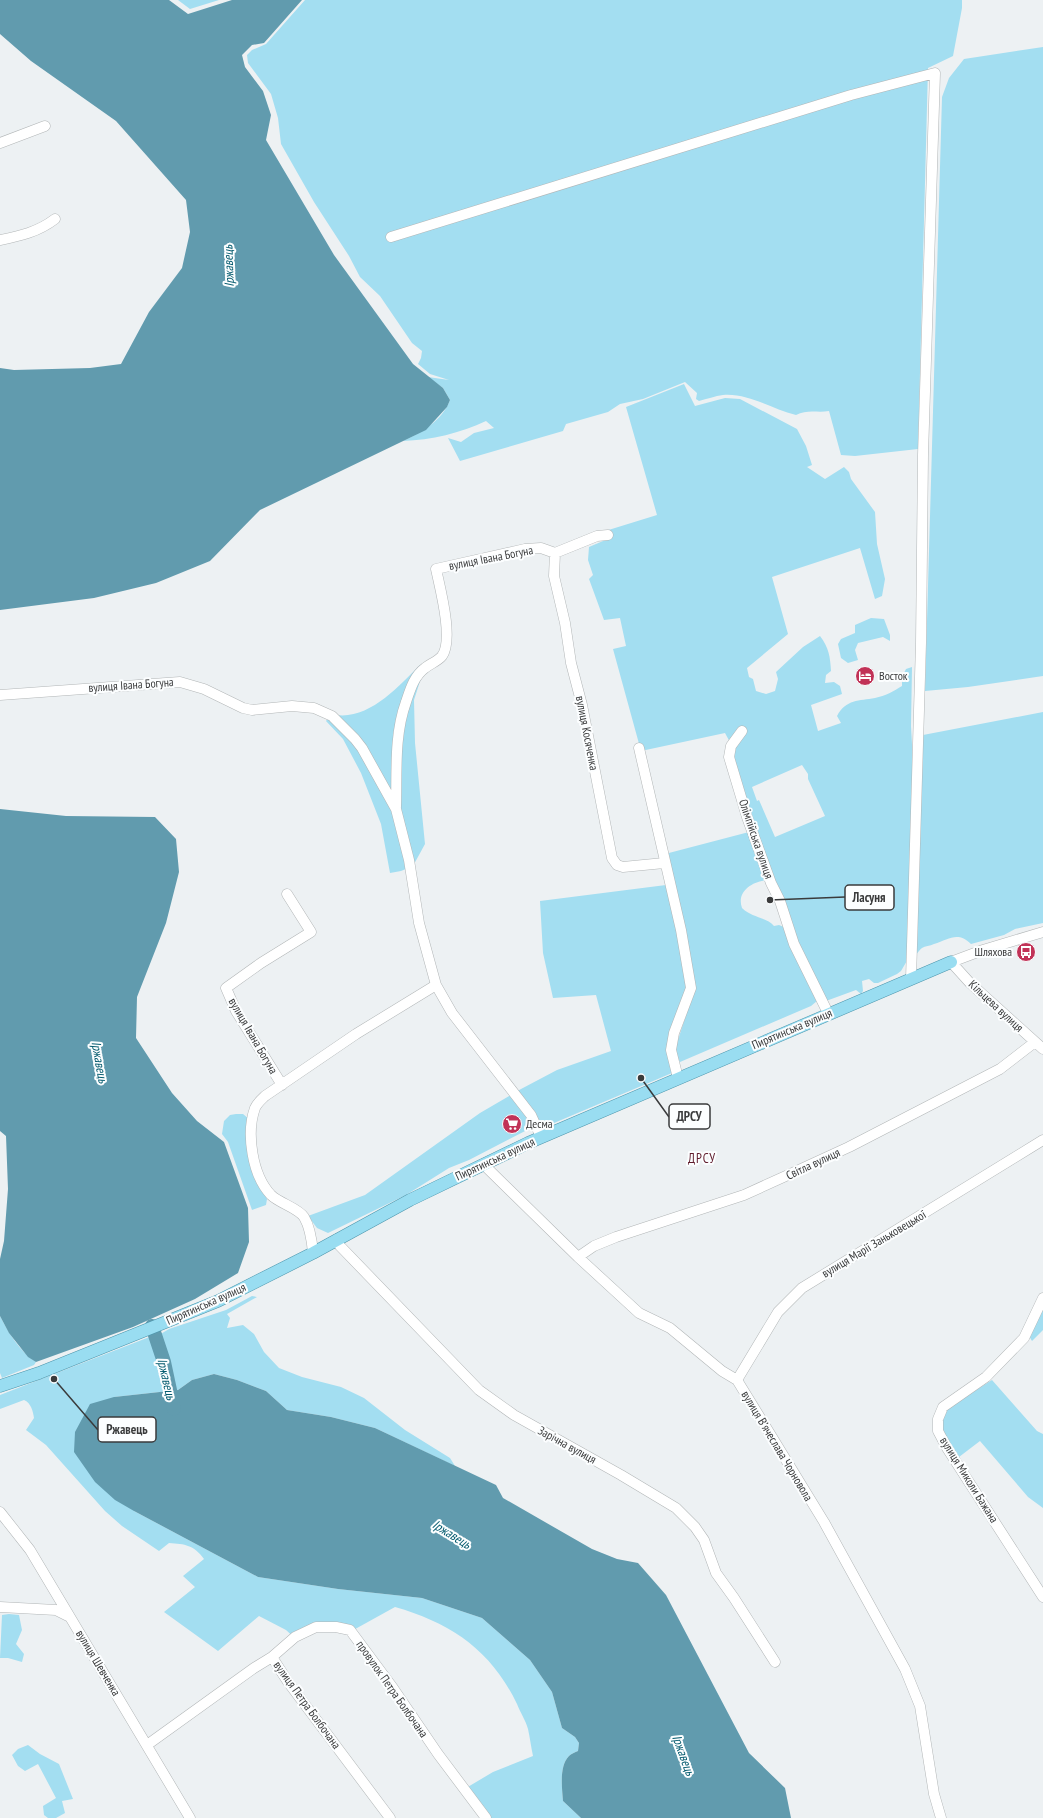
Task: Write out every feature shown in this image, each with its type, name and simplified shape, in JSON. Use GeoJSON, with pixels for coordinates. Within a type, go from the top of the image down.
{"type":"FeatureCollection","features":[{"type":"Feature","properties":{"kind":"main road","name":"Пирятинська вулиця"},"geometry":{"type":"LineString","coordinates":[[1,1384],[128,1338],[218,1301],[313,1253],[410,1200],[541,1137],[828,1013],[951,962]]}},
{"type":"Feature","properties":{"kind":"street"},"geometry":{"type":"LineString","coordinates":[[391,237],[851,95],[935,73],[922,455],[921,643],[911,979]]}},
{"type":"Feature","properties":{"kind":"street"},"geometry":{"type":"LineString","coordinates":[[0,143],[45,126]]}},
{"type":"Feature","properties":{"kind":"street"},"geometry":{"type":"LineString","coordinates":[[0,240],[26,235],[46,226],[55,219]]}},
{"type":"Feature","properties":{"kind":"street","name":"вулиця Івана Богуна"},"geometry":{"type":"LineString","coordinates":[[396,809],[400,720],[417,676],[441,656],[446,649],[446,625],[443,599],[436,570],[525,549],[541,548],[555,552],[581,544],[597,536],[608,535]]}},
{"type":"Feature","properties":{"kind":"street","name":"вулиця Косяченка"},"geometry":{"type":"LineString","coordinates":[[555,552],[554,576],[582,705],[612,858],[617,865],[623,867],[664,863]]}},
{"type":"Feature","properties":{"kind":"street","name":"вулиця Івана Богуна"},"geometry":{"type":"LineString","coordinates":[[0,695],[180,682],[204,689],[243,708],[252,710],[292,706],[314,708],[332,716],[362,748],[396,809],[410,860],[419,923],[436,985],[452,1013],[531,1114],[541,1137]]}},
{"type":"Feature","properties":{"kind":"street","name":"Олімпійська вулиця"},"geometry":{"type":"LineString","coordinates":[[742,731],[731,746],[730,757],[747,817],[771,883],[780,901],[794,944],[828,1013]]}},
{"type":"Feature","properties":{"kind":"street"},"geometry":{"type":"LineString","coordinates":[[639,748],[664,863],[681,930],[691,988],[674,1033],[671,1050],[678,1078]]}},
{"type":"Feature","properties":{"kind":"street","name":"вулиця Івана Богуна"},"geometry":{"type":"LineString","coordinates":[[282,1085],[236,1011],[226,988],[260,963],[310,932],[287,894]]}},
{"type":"Feature","properties":{"kind":"street","name":"Пирятинська вулиця"},"geometry":{"type":"LineString","coordinates":[[951,962],[983,950],[1043,932]]}},
{"type":"Feature","properties":{"kind":"street","name":"Кільцева вулиця"},"geometry":{"type":"LineString","coordinates":[[951,962],[970,983],[1043,1049]]}},
{"type":"Feature","properties":{"kind":"street","name":"вулиця Івана Богуна"},"geometry":{"type":"LineString","coordinates":[[313,1253],[311,1237],[304,1216],[272,1196],[264,1186],[252,1152],[250,1130],[255,1106],[265,1096],[356,1034],[436,985]]}},
{"type":"Feature","properties":{"kind":"street","name":"Світла вулиця"},"geometry":{"type":"LineString","coordinates":[[578,1257],[594,1246],[616,1237],[744,1195],[809,1166],[1000,1069],[1035,1042]]}},
{"type":"Feature","properties":{"kind":"street","name":"вулиця Марії Заньковецької"},"geometry":{"type":"LineString","coordinates":[[737,1380],[778,1312],[802,1288],[1043,1140]]}},
{"type":"Feature","properties":{"kind":"street","name":"вулиця Вʼячеслава Чорновола"},"geometry":{"type":"LineString","coordinates":[[483,1164],[639,1314],[670,1328],[722,1371],[737,1380],[824,1522],[905,1669],[920,1706],[934,1794],[941,1818]]}},
{"type":"Feature","properties":{"kind":"street","name":"Зарічна вулиця"},"geometry":{"type":"LineString","coordinates":[[337,1240],[340,1246],[479,1390],[514,1415],[676,1508],[695,1527],[704,1540],[716,1574],[734,1598],[775,1662]]}},
{"type":"Feature","properties":{"kind":"street","name":"вулиця Миколи Бажана"},"geometry":{"type":"LineString","coordinates":[[1043,1298],[1024,1338],[986,1377],[943,1408],[938,1419],[938,1431],[947,1448],[1043,1597]]}},
{"type":"Feature","properties":{"kind":"street","name":"вулиця Шевченка"},"geometry":{"type":"LineString","coordinates":[[0,1512],[30,1550],[190,1818]]}},
{"type":"Feature","properties":{"kind":"street"},"geometry":{"type":"LineString","coordinates":[[0,1607],[56,1610],[70,1617]]}},
{"type":"Feature","properties":{"kind":"street","name":"провулок Петра Болбочана"},"geometry":{"type":"LineString","coordinates":[[272,1657],[295,1637],[316,1627],[336,1627],[350,1630],[393,1688],[438,1754],[486,1818]]}},
{"type":"Feature","properties":{"kind":"street","name":"вулиця Петра Болбочана"},"geometry":{"type":"LineString","coordinates":[[147,1745],[254,1668],[272,1657],[288,1682],[390,1818]]}},
{"type":"Feature","properties":{"kind":"shaded area"},"geometry":{"type":"Polygon","coordinates":[[[178,0],[219,0],[190,9],[178,0]]]}},
{"type":"Feature","properties":{"kind":"shaded area"},"geometry":{"type":"Polygon","coordinates":[[[305,0],[962,0],[962,8],[953,56],[928,68],[918,449],[855,456],[841,455],[829,411],[808,412],[796,415],[742,396],[733,395],[720,395],[699,401],[696,399],[697,393],[685,382],[643,399],[620,404],[608,412],[566,424],[563,431],[460,461],[448,438],[461,442],[474,433],[494,428],[486,421],[446,435],[403,441],[424,430],[437,420],[450,400],[443,388],[428,377],[449,380],[430,374],[418,364],[422,351],[412,343],[380,296],[360,277],[349,256],[314,202],[281,144],[278,118],[271,94],[248,63],[247,55],[252,50],[266,44],[305,0]]]}},
{"type":"Feature","properties":{"kind":"shaded area"},"geometry":{"type":"Polygon","coordinates":[[[1043,47],[1043,676],[968,687],[925,691],[942,97],[949,78],[964,59],[1043,47]]]}},
{"type":"Feature","properties":{"kind":"shaded area"},"geometry":{"type":"Polygon","coordinates":[[[684,384],[695,406],[725,398],[740,399],[797,429],[806,446],[812,465],[807,467],[825,479],[844,467],[849,472],[851,479],[875,512],[877,544],[885,579],[882,596],[875,599],[860,548],[772,577],[788,634],[747,668],[749,677],[753,679],[756,691],[766,694],[775,691],[778,679],[776,672],[803,647],[820,636],[827,648],[830,661],[831,671],[826,675],[825,683],[834,682],[840,686],[842,694],[811,705],[818,731],[841,723],[837,716],[844,706],[853,702],[882,696],[902,686],[902,677],[906,669],[912,667],[911,726],[913,763],[923,735],[1043,712],[1043,923],[1015,929],[1004,935],[971,944],[962,938],[949,938],[922,948],[908,959],[901,971],[897,974],[878,983],[874,983],[869,979],[862,981],[863,991],[861,994],[856,990],[826,1001],[818,990],[748,817],[732,746],[725,733],[641,751],[613,649],[626,646],[620,618],[604,620],[589,579],[593,575],[588,560],[589,547],[603,541],[602,532],[657,515],[626,407],[684,384]],[[802,765],[752,787],[757,801],[759,800],[775,837],[825,816],[808,779],[808,774],[802,765]]]}},
{"type":"Feature","properties":{"kind":"shaded area"},"geometry":{"type":"Polygon","coordinates":[[[871,618],[884,619],[890,635],[890,641],[883,637],[858,643],[855,650],[858,660],[848,663],[841,658],[838,644],[841,639],[855,633],[855,625],[871,618]]]}},
{"type":"Feature","properties":{"kind":"shaded area"},"geometry":{"type":"Polygon","coordinates":[[[420,665],[423,672],[414,700],[415,743],[425,844],[413,866],[401,871],[390,873],[381,824],[361,773],[343,739],[326,721],[331,714],[344,715],[356,713],[368,709],[380,702],[420,665]]]}},
{"type":"Feature","properties":{"kind":"shaded area"},"geometry":{"type":"Polygon","coordinates":[[[749,832],[768,880],[757,882],[747,888],[741,897],[742,908],[750,914],[771,923],[774,926],[779,925],[786,928],[817,1001],[811,1006],[680,1062],[676,1055],[676,1046],[694,991],[665,854],[749,832]]]}},
{"type":"Feature","properties":{"kind":"shaded area"},"geometry":{"type":"Polygon","coordinates":[[[666,885],[688,983],[671,1031],[672,1073],[547,1126],[531,1128],[469,1160],[449,1168],[406,1195],[328,1233],[317,1228],[308,1216],[365,1195],[480,1113],[521,1089],[557,1070],[611,1051],[596,995],[553,998],[543,953],[540,901],[666,885]]]}},
{"type":"Feature","properties":{"kind":"shaded area"},"geometry":{"type":"Polygon","coordinates":[[[243,1114],[249,1119],[256,1176],[267,1199],[266,1205],[252,1210],[228,1142],[222,1134],[224,1121],[230,1115],[243,1114]]]}},
{"type":"Feature","properties":{"kind":"shaded area"},"geometry":{"type":"Polygon","coordinates":[[[252,1296],[257,1297],[227,1314],[230,1318],[227,1328],[243,1325],[254,1334],[264,1352],[279,1368],[302,1377],[341,1387],[364,1398],[405,1430],[450,1458],[455,1466],[375,1428],[331,1417],[287,1410],[266,1391],[237,1380],[214,1374],[192,1380],[178,1390],[114,1397],[134,1511],[258,1577],[338,1589],[422,1598],[482,1618],[530,1660],[552,1692],[562,1728],[575,1737],[579,1743],[578,1751],[570,1755],[566,1760],[562,1771],[562,1784],[563,1801],[581,1818],[480,1818],[461,1791],[493,1772],[533,1756],[527,1726],[507,1685],[495,1668],[467,1641],[434,1621],[395,1607],[348,1633],[316,1629],[298,1641],[286,1630],[259,1616],[218,1651],[164,1612],[195,1587],[183,1576],[204,1559],[200,1554],[189,1546],[175,1543],[169,1543],[159,1551],[122,1526],[105,1511],[46,1445],[26,1430],[34,1418],[28,1403],[24,1400],[0,1409],[0,1395],[152,1336],[159,1354],[164,1356],[159,1335],[169,1329],[226,1310],[252,1296]]]}},
{"type":"Feature","properties":{"kind":"shaded area"},"geometry":{"type":"Polygon","coordinates":[[[1043,1304],[1043,1330],[1032,1341],[1029,1336],[1043,1304]]]}},
{"type":"Feature","properties":{"kind":"shaded area"},"geometry":{"type":"Polygon","coordinates":[[[0,1316],[24,1353],[36,1362],[34,1365],[2,1378],[0,1373],[0,1316]]]}},
{"type":"Feature","properties":{"kind":"shaded area"},"geometry":{"type":"Polygon","coordinates":[[[992,1380],[1037,1431],[1043,1434],[1043,1508],[1028,1497],[980,1441],[959,1457],[960,1461],[940,1429],[946,1409],[992,1380]]]}},
{"type":"Feature","properties":{"kind":"shaded area"},"geometry":{"type":"Polygon","coordinates":[[[2,1615],[19,1615],[22,1630],[16,1644],[24,1654],[22,1662],[8,1658],[0,1658],[2,1615]]]}},
{"type":"Feature","properties":{"kind":"shaded area"},"geometry":{"type":"Polygon","coordinates":[[[28,1745],[40,1754],[59,1764],[73,1799],[62,1801],[65,1813],[56,1818],[48,1818],[44,1815],[43,1806],[56,1798],[38,1764],[25,1771],[18,1766],[12,1755],[18,1749],[28,1745]]]}},
{"type":"Feature","properties":{"kind":"water"},"geometry":{"type":"Polygon","coordinates":[[[0,0],[169,0],[188,14],[232,0],[302,0],[264,43],[252,45],[242,55],[245,67],[263,91],[271,115],[266,140],[334,255],[413,364],[443,388],[450,400],[447,407],[426,430],[260,510],[210,561],[156,583],[94,598],[0,610],[0,368],[14,370],[90,368],[121,364],[149,312],[182,268],[190,232],[186,200],[116,121],[31,61],[0,34],[0,0]]]}},
{"type":"Feature","properties":{"kind":"water"},"geometry":{"type":"Polygon","coordinates":[[[0,809],[66,816],[155,817],[176,839],[179,872],[166,923],[137,997],[136,1038],[172,1093],[197,1121],[224,1142],[248,1208],[249,1242],[238,1273],[195,1299],[133,1327],[36,1362],[28,1357],[9,1333],[0,1316],[0,1259],[4,1241],[8,1189],[6,1136],[0,1131],[0,809]]]}},
{"type":"Feature","properties":{"kind":"water"},"geometry":{"type":"Polygon","coordinates":[[[214,1374],[237,1380],[266,1391],[287,1410],[331,1417],[375,1428],[496,1485],[503,1498],[592,1549],[617,1559],[638,1563],[666,1595],[749,1753],[785,1788],[791,1818],[581,1818],[563,1801],[562,1784],[562,1771],[566,1760],[570,1755],[578,1751],[579,1743],[575,1737],[562,1728],[552,1692],[530,1660],[482,1618],[422,1598],[338,1589],[258,1577],[115,1500],[95,1482],[74,1452],[75,1432],[90,1404],[114,1397],[178,1390],[192,1380],[214,1374]]]}},
{"type":"Feature","properties":{"kind":"waterway","name":"Іржавець"},"geometry":{"type":"LineString","coordinates":[[152,1326],[164,1362],[174,1409]]}},
{"type":"Feature","properties":{"kind":"place","name":"Восток"},"geometry":{"type":"Point","coordinates":[865,676]}},
{"type":"Feature","properties":{"kind":"place","name":"Ласуня"},"geometry":{"type":"Point","coordinates":[770,900]}},
{"type":"Feature","properties":{"kind":"place","name":"Шляхова"},"geometry":{"type":"Point","coordinates":[1026,952]}},
{"type":"Feature","properties":{"kind":"place","name":"ДРСУ"},"geometry":{"type":"Point","coordinates":[641,1078]}},
{"type":"Feature","properties":{"kind":"place","name":"Десма"},"geometry":{"type":"Point","coordinates":[512,1124]}},
{"type":"Feature","properties":{"kind":"place","name":"Ржавець"},"geometry":{"type":"Point","coordinates":[54,1379]}},
{"type":"Feature","properties":{"kind":"district","name":"ДРСУ"},"geometry":{"type":"Point","coordinates":[702,1158]}}]}
